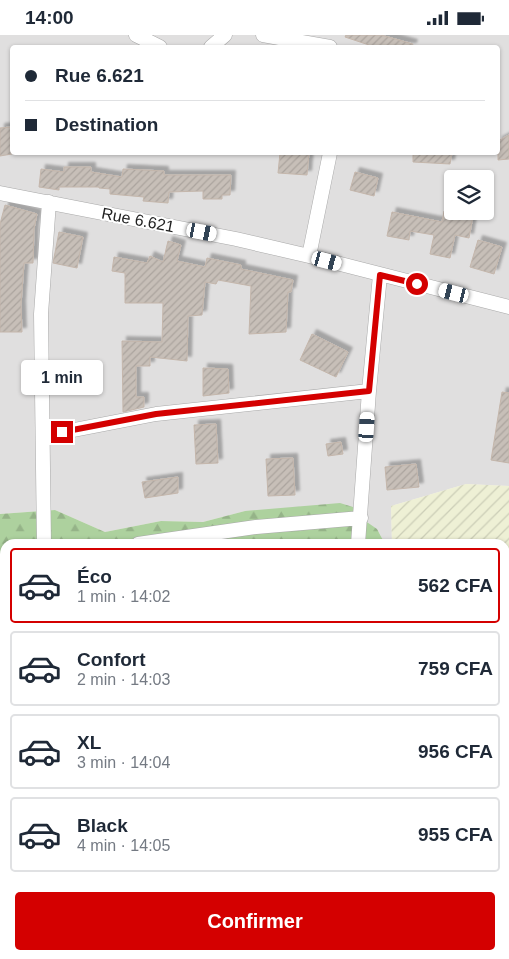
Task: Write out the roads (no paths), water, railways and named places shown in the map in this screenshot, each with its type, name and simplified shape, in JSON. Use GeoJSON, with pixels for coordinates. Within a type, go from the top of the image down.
{"type":"FeatureCollection","features":[{"type":"Feature","properties":{"kind":"street"},"geometry":{"type":"LineString","coordinates":[[136,35],[156,45]]}},
{"type":"Feature","properties":{"kind":"street"},"geometry":{"type":"LineString","coordinates":[[214,45],[225,35]]}},
{"type":"Feature","properties":{"kind":"street"},"geometry":{"type":"LineString","coordinates":[[263,35],[319,45]]}},
{"type":"Feature","properties":{"kind":"street"},"geometry":{"type":"LineString","coordinates":[[309,255],[330,155]]}},
{"type":"Feature","properties":{"kind":"street","name":"Rue 6.621"},"geometry":{"type":"LineString","coordinates":[[0,193],[217,235],[309,255],[509,307]]}},
{"type":"Feature","properties":{"kind":"street"},"geometry":{"type":"LineString","coordinates":[[44,539],[41,314],[49,203]]}},
{"type":"Feature","properties":{"kind":"street"},"geometry":{"type":"LineString","coordinates":[[358,539],[380,275]]}},
{"type":"Feature","properties":{"kind":"street"},"geometry":{"type":"LineString","coordinates":[[43,436],[156,414],[369,391]]}},
{"type":"Feature","properties":{"kind":"street"},"geometry":{"type":"LineString","coordinates":[[173,539],[256,527],[360,518]]}}]}
